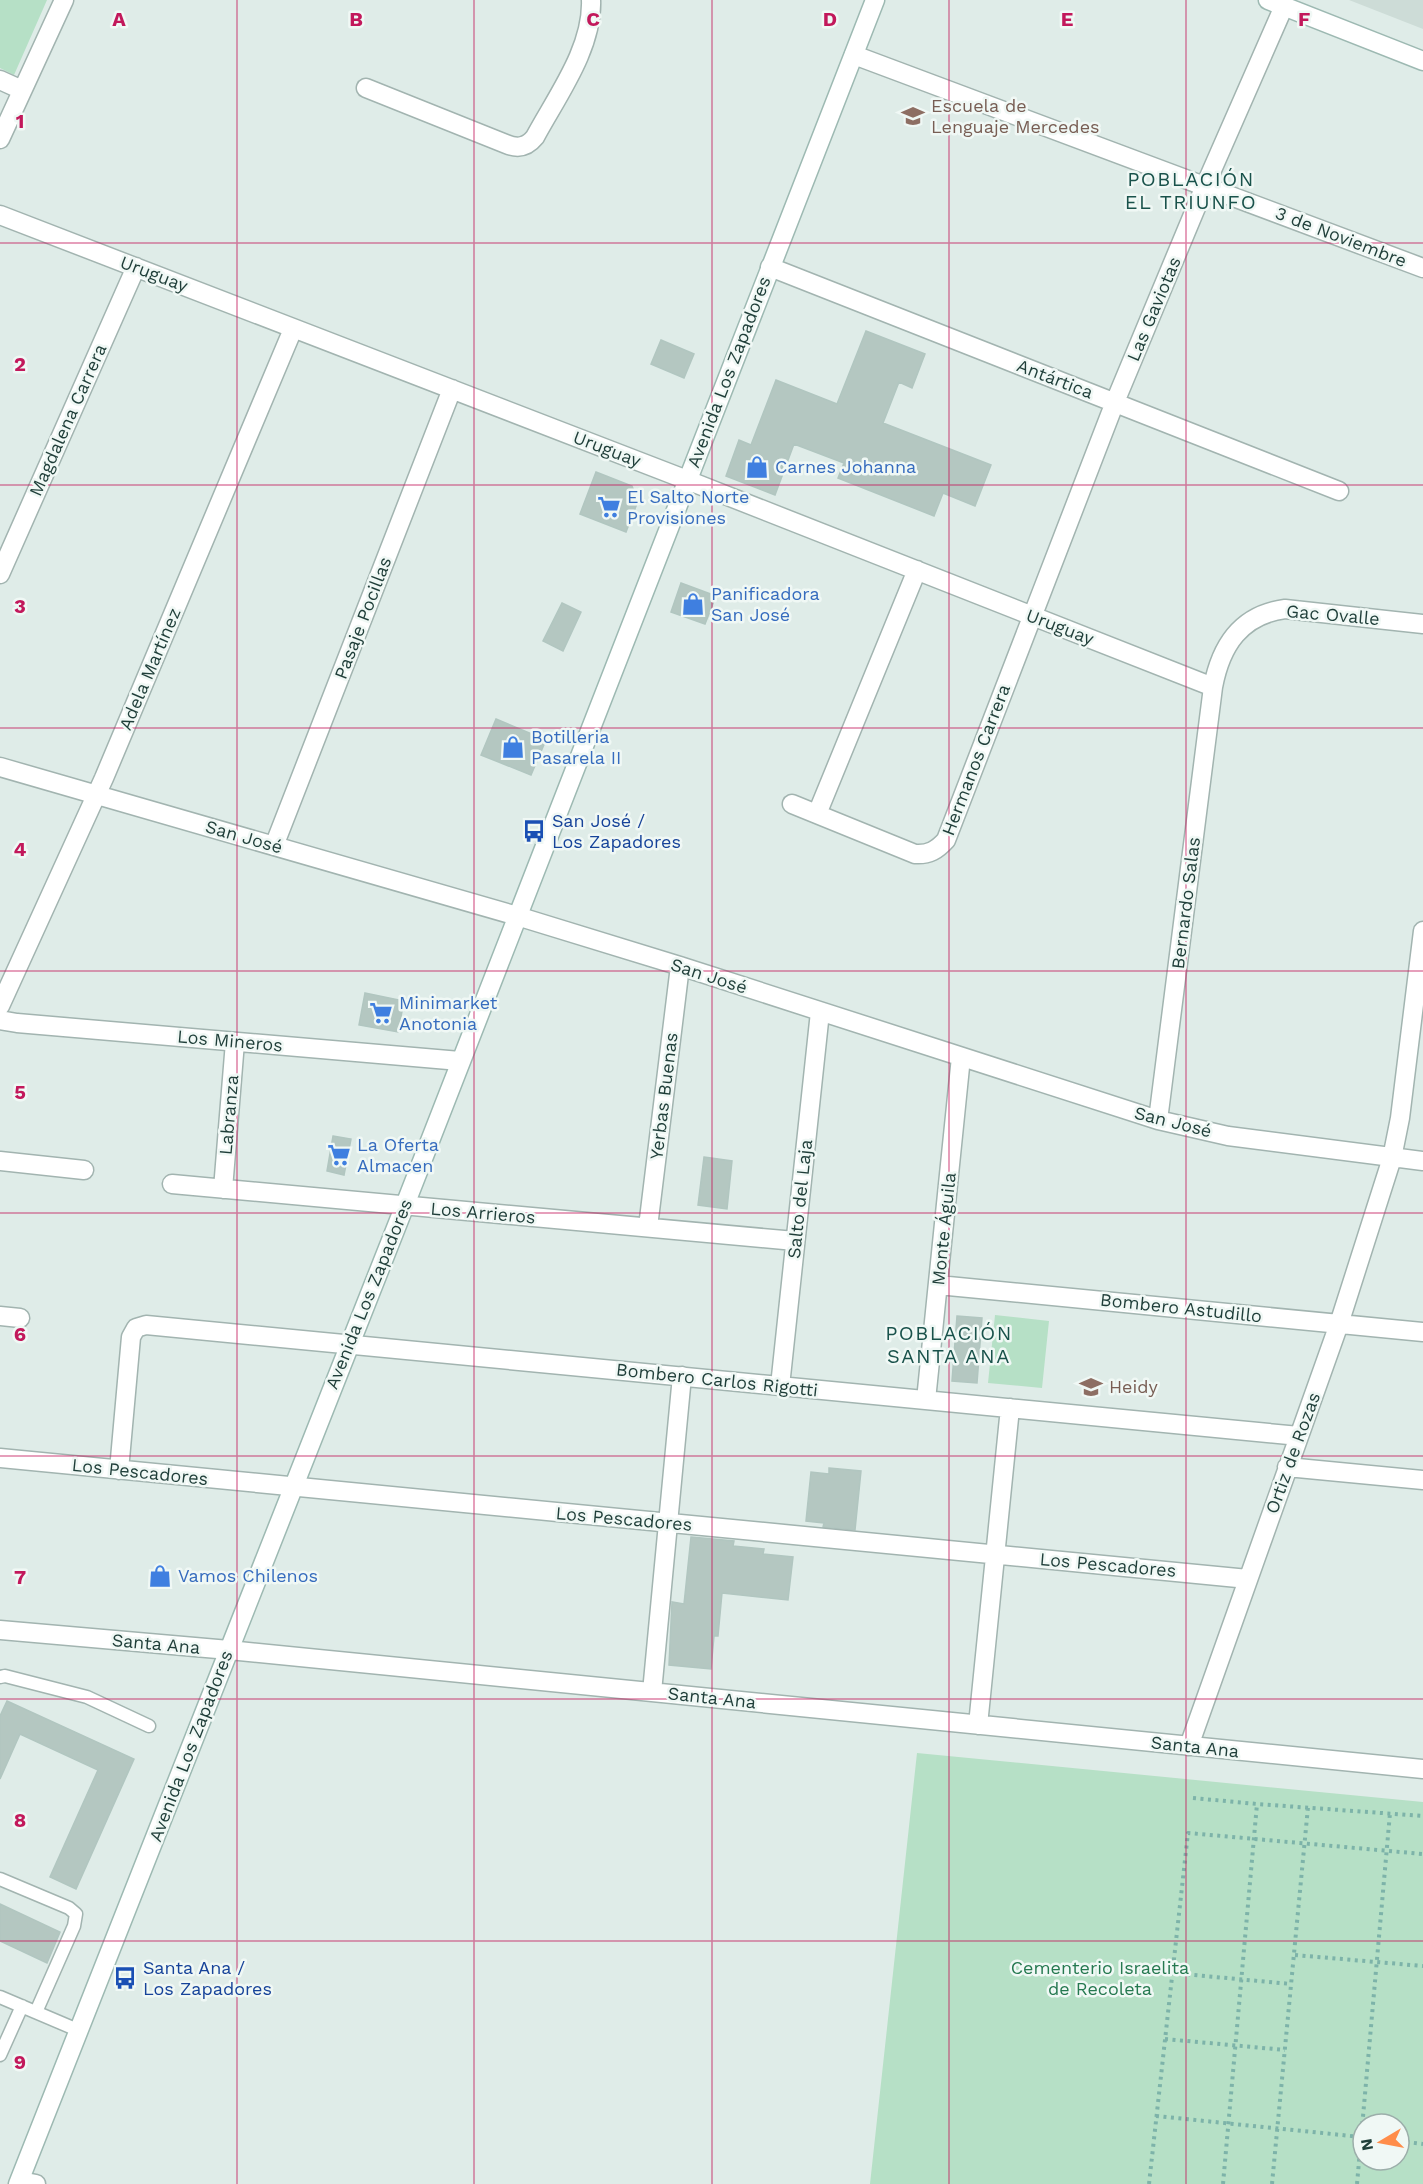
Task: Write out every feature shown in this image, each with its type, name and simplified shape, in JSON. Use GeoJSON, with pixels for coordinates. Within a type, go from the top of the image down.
{"type":"FeatureCollection","features":[{"type":"Feature","properties":{"kind":"street"},"geometry":{"type":"LineString","coordinates":[[0,139],[64,0]]}},
{"type":"Feature","properties":{"kind":"street"},"geometry":{"type":"LineString","coordinates":[[366,88],[506,144],[524,146],[535,137],[582,49],[591,18],[591,0]]}},
{"type":"Feature","properties":{"kind":"street","name":"Avenida Los Zapadores"},"geometry":{"type":"LineString","coordinates":[[25,2183],[80,2031],[875,0]]}},
{"type":"Feature","properties":{"kind":"street"},"geometry":{"type":"LineString","coordinates":[[1276,3],[1423,61]]}},
{"type":"Feature","properties":{"kind":"street","name":"Las Gaviotas"},"geometry":{"type":"LineString","coordinates":[[1032,616],[1115,402],[1205,186],[1276,3]]}},
{"type":"Feature","properties":{"kind":"street","name":"3 de Noviembre"},"geometry":{"type":"LineString","coordinates":[[854,54],[1423,267]]}},
{"type":"Feature","properties":{"kind":"street"},"geometry":{"type":"LineString","coordinates":[[0,80],[22,90]]}},
{"type":"Feature","properties":{"kind":"street","name":"Uruguay"},"geometry":{"type":"LineString","coordinates":[[0,215],[687,480],[1213,687]]}},
{"type":"Feature","properties":{"kind":"street","name":"Magdalena Carrera"},"geometry":{"type":"LineString","coordinates":[[0,574],[136,267]]}},
{"type":"Feature","properties":{"kind":"street","name":"Antártica"},"geometry":{"type":"LineString","coordinates":[[770,267],[1339,490]]}},
{"type":"Feature","properties":{"kind":"street","name":"Adela Martínez"},"geometry":{"type":"LineString","coordinates":[[0,1006],[97,794],[293,328]]}},
{"type":"Feature","properties":{"kind":"street","name":"Pasaje Pocillas"},"geometry":{"type":"LineString","coordinates":[[274,846],[452,389]]}},
{"type":"Feature","properties":{"kind":"street"},"geometry":{"type":"LineString","coordinates":[[817,814],[917,570]]}},
{"type":"Feature","properties":{"kind":"street","name":"Gac Ovalle"},"geometry":{"type":"LineString","coordinates":[[1213,687],[1221,657],[1232,638],[1253,620],[1272,611],[1285,609],[1423,624]]}},
{"type":"Feature","properties":{"kind":"street","name":"Hermanos Carrera"},"geometry":{"type":"LineString","coordinates":[[792,804],[915,854],[930,853],[939,848],[946,840],[1032,616]]}},
{"type":"Feature","properties":{"kind":"street","name":"Bernardo Salas"},"geometry":{"type":"LineString","coordinates":[[1158,1120],[1213,687]]}},
{"type":"Feature","properties":{"kind":"street","name":"San José"},"geometry":{"type":"LineString","coordinates":[[0,767],[517,916],[1158,1120],[1228,1136],[1423,1161]]}},
{"type":"Feature","properties":{"kind":"street","name":"Ortiz de Rozas"},"geometry":{"type":"LineString","coordinates":[[1189,1746],[1339,1324],[1392,1158],[1400,1118],[1423,931]]}},
{"type":"Feature","properties":{"kind":"street","name":"Yerbas Buenas"},"geometry":{"type":"LineString","coordinates":[[648,1227],[680,966]]}},
{"type":"Feature","properties":{"kind":"street","name":"Salto del Laja"},"geometry":{"type":"LineString","coordinates":[[780,1386],[820,1012]]}},
{"type":"Feature","properties":{"kind":"street","name":"Los Mineros"},"geometry":{"type":"LineString","coordinates":[[0,1020],[460,1061]]}},
{"type":"Feature","properties":{"kind":"street","name":"Labranza"},"geometry":{"type":"LineString","coordinates":[[223,1189],[235,1042]]}},
{"type":"Feature","properties":{"kind":"street","name":"Monte Águila"},"geometry":{"type":"LineString","coordinates":[[926,1400],[961,1057]]}},
{"type":"Feature","properties":{"kind":"street"},"geometry":{"type":"LineString","coordinates":[[0,1161],[84,1170]]}},
{"type":"Feature","properties":{"kind":"street","name":"Los Arrieros"},"geometry":{"type":"LineString","coordinates":[[172,1184],[795,1241]]}},
{"type":"Feature","properties":{"kind":"street","name":"Bombero Astudillo"},"geometry":{"type":"LineString","coordinates":[[938,1285],[1423,1332]]}},
{"type":"Feature","properties":{"kind":"street"},"geometry":{"type":"LineString","coordinates":[[0,1316],[20,1318]]}},
{"type":"Feature","properties":{"kind":"street","name":"Bombero Carlos Rigotti"},"geometry":{"type":"LineString","coordinates":[[119,1470],[131,1337],[136,1328],[146,1325],[1299,1436]]}},
{"type":"Feature","properties":{"kind":"street"},"geometry":{"type":"LineString","coordinates":[[652,1692],[682,1376]]}},
{"type":"Feature","properties":{"kind":"street"},"geometry":{"type":"LineString","coordinates":[[978,1725],[1010,1408]]}},
{"type":"Feature","properties":{"kind":"street","name":"Los Pescadores"},"geometry":{"type":"LineString","coordinates":[[0,1458],[1248,1579]]}},
{"type":"Feature","properties":{"kind":"street"},"geometry":{"type":"LineString","coordinates":[[1287,1467],[1423,1480]]}},
{"type":"Feature","properties":{"kind":"street","name":"Santa Ana"},"geometry":{"type":"LineString","coordinates":[[0,1630],[229,1650],[1423,1769]]}},
{"type":"Feature","properties":{"kind":"lane"},"geometry":{"type":"LineString","coordinates":[[0,1677],[5,1676],[87,1696],[149,1726]]}},
{"type":"Feature","properties":{"kind":"lane"},"geometry":{"type":"LineString","coordinates":[[0,1879],[69,1908],[76,1914],[74,1926],[36,2012]]}},
{"type":"Feature","properties":{"kind":"lane"},"geometry":{"type":"LineString","coordinates":[[0,1997],[80,2031]]}},
{"type":"Feature","properties":{"kind":"lane"},"geometry":{"type":"LineString","coordinates":[[0,2055],[22,2006]]}},
{"type":"Feature","properties":{"kind":"path"},"geometry":{"type":"LineString","coordinates":[[1193,1798],[1423,1816]]}},
{"type":"Feature","properties":{"kind":"path"},"geometry":{"type":"LineString","coordinates":[[1223,2184],[1257,1804]]}},
{"type":"Feature","properties":{"kind":"path"},"geometry":{"type":"LineString","coordinates":[[1272,2184],[1308,1808]]}},
{"type":"Feature","properties":{"kind":"path"},"geometry":{"type":"LineString","coordinates":[[1364,2112],[1389,1813]]}},
{"type":"Feature","properties":{"kind":"path"},"geometry":{"type":"LineString","coordinates":[[1149,2184],[1188,1833],[1423,1854]]}},
{"type":"Feature","properties":{"kind":"path"},"geometry":{"type":"LineString","coordinates":[[1295,1955],[1423,1966]]}},
{"type":"Feature","properties":{"kind":"path"},"geometry":{"type":"LineString","coordinates":[[1172,1973],[1291,1984]]}},
{"type":"Feature","properties":{"kind":"path"},"geometry":{"type":"LineString","coordinates":[[1165,2039],[1285,2050]]}},
{"type":"Feature","properties":{"kind":"path"},"geometry":{"type":"LineString","coordinates":[[1156,2116],[1351,2137]]}},
{"type":"Feature","properties":{"kind":"shaded area"},"geometry":{"type":"Polygon","coordinates":[[[1349,0],[1423,0],[1423,29],[1349,0]]]}},
{"type":"Feature","properties":{"kind":"green space"},"geometry":{"type":"Polygon","coordinates":[[[0,0],[47,0],[14,75],[0,68],[0,0]]]}},
{"type":"Feature","properties":{"kind":"green space"},"geometry":{"type":"Polygon","coordinates":[[[995,1315],[1049,1321],[1042,1388],[988,1383],[995,1315]]]}},
{"type":"Feature","properties":{"kind":"green space","name":"Cementerio Israelita de Recoleta"},"geometry":{"type":"Polygon","coordinates":[[[917,1753],[1423,1802],[1423,2184],[870,2184],[917,1753]]]}},
{"type":"Feature","properties":{"kind":"building"},"geometry":{"type":"Polygon","coordinates":[[[866,331],[925,354],[912,388],[899,382],[883,423],[991,465],[975,506],[943,493],[934,516],[838,478],[844,463],[794,444],[775,495],[726,476],[739,440],[751,445],[776,380],[837,404],[866,331]]]}},
{"type":"Feature","properties":{"kind":"building"},"geometry":{"type":"Polygon","coordinates":[[[661,340],[694,354],[684,378],[651,364],[661,340]]]}},
{"type":"Feature","properties":{"kind":"building","name":"El Salto Norte Provisiones"},"geometry":{"type":"Polygon","coordinates":[[[596,472],[632,486],[638,501],[626,532],[580,514],[596,472]]]}},
{"type":"Feature","properties":{"kind":"building","name":"Panificadora San José"},"geometry":{"type":"Polygon","coordinates":[[[681,583],[716,596],[705,624],[671,612],[681,583]]]}},
{"type":"Feature","properties":{"kind":"building"},"geometry":{"type":"Polygon","coordinates":[[[562,603],[581,612],[563,651],[543,641],[562,603]]]}},
{"type":"Feature","properties":{"kind":"building","name":"Botilleria Pasarela II"},"geometry":{"type":"Polygon","coordinates":[[[496,719],[546,740],[531,775],[481,755],[496,719]]]}},
{"type":"Feature","properties":{"kind":"building","name":"Minimarket Anotonia"},"geometry":{"type":"Polygon","coordinates":[[[365,993],[404,1001],[398,1032],[359,1025],[365,993]]]}},
{"type":"Feature","properties":{"kind":"building","name":"La Oferta Almacen"},"geometry":{"type":"Polygon","coordinates":[[[333,1136],[351,1139],[344,1175],[327,1171],[333,1136]]]}},
{"type":"Feature","properties":{"kind":"building"},"geometry":{"type":"Polygon","coordinates":[[[704,1157],[732,1161],[727,1209],[698,1205],[704,1157]]]}},
{"type":"Feature","properties":{"kind":"building"},"geometry":{"type":"Polygon","coordinates":[[[957,1316],[982,1318],[977,1383],[952,1381],[957,1316]]]}},
{"type":"Feature","properties":{"kind":"building"},"geometry":{"type":"Polygon","coordinates":[[[829,1468],[861,1471],[855,1530],[823,1527],[824,1523],[806,1521],[811,1472],[829,1474],[829,1468]]]}},
{"type":"Feature","properties":{"kind":"building"},"geometry":{"type":"Polygon","coordinates":[[[691,1537],[734,1541],[733,1546],[764,1549],[763,1554],[793,1557],[788,1600],[722,1593],[718,1636],[714,1636],[711,1669],[669,1665],[672,1602],[684,1604],[691,1537]]]}},
{"type":"Feature","properties":{"kind":"building"},"geometry":{"type":"Polygon","coordinates":[[[7,1701],[134,1759],[76,1889],[50,1877],[98,1770],[20,1734],[0,1779],[0,1716],[7,1701]]]}},
{"type":"Feature","properties":{"kind":"building"},"geometry":{"type":"Polygon","coordinates":[[[0,1904],[60,1932],[47,1963],[0,1941],[0,1904]]]}},
{"type":"Feature","properties":{"kind":"place","name":"Escuela de Lenguaje Mercedes"},"geometry":{"type":"Point","coordinates":[913,116]}},
{"type":"Feature","properties":{"kind":"place","name":"Carnes Johanna"},"geometry":{"type":"Point","coordinates":[757,467]}},
{"type":"Feature","properties":{"kind":"place","name":"El Salto Norte Provisiones"},"geometry":{"type":"Point","coordinates":[609,507]}},
{"type":"Feature","properties":{"kind":"place","name":"Panificadora San José"},"geometry":{"type":"Point","coordinates":[693,604]}},
{"type":"Feature","properties":{"kind":"place","name":"Botilleria Pasarela II"},"geometry":{"type":"Point","coordinates":[513,747]}},
{"type":"Feature","properties":{"kind":"place","name":"San José / Los Zapadores"},"geometry":{"type":"Point","coordinates":[534,831]}},
{"type":"Feature","properties":{"kind":"place","name":"Minimarket Anotonia"},"geometry":{"type":"Point","coordinates":[381,1013]}},
{"type":"Feature","properties":{"kind":"place","name":"La Oferta Almacen"},"geometry":{"type":"Point","coordinates":[339,1155]}},
{"type":"Feature","properties":{"kind":"place","name":"Heidy"},"geometry":{"type":"Point","coordinates":[1091,1387]}},
{"type":"Feature","properties":{"kind":"place","name":"Vamos Chilenos"},"geometry":{"type":"Point","coordinates":[160,1576]}},
{"type":"Feature","properties":{"kind":"place","name":"Santa Ana / Los Zapadores"},"geometry":{"type":"Point","coordinates":[125,1978]}},
{"type":"Feature","properties":{"kind":"district","name":"POBLACIÓN EL TRIUNFO"},"geometry":{"type":"Point","coordinates":[1191,190]}},
{"type":"Feature","properties":{"kind":"district","name":"POBLACIÓN SANTA ANA"},"geometry":{"type":"Point","coordinates":[949,1344]}}]}
